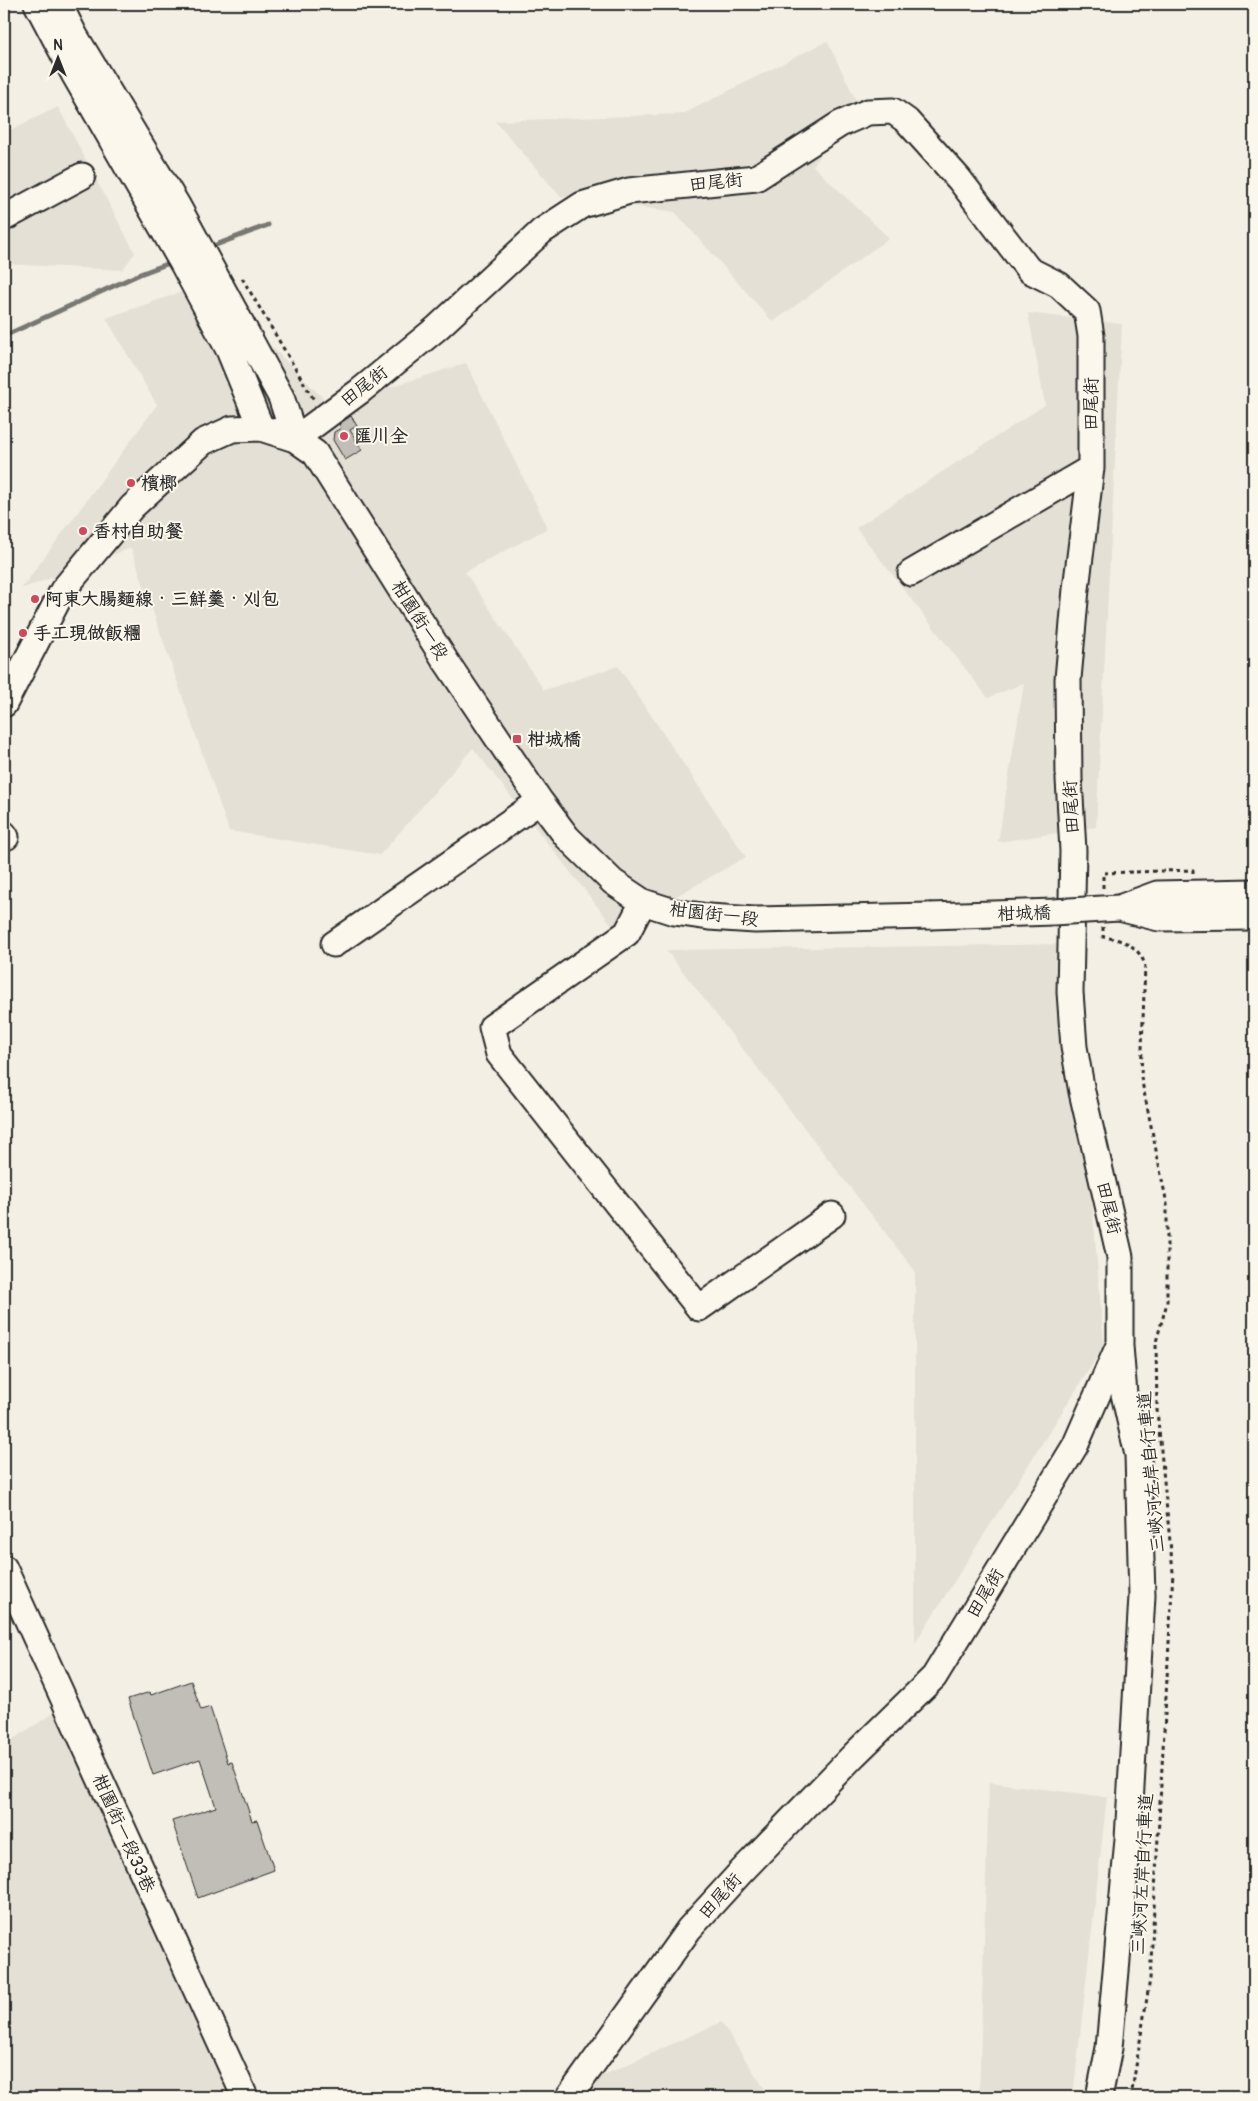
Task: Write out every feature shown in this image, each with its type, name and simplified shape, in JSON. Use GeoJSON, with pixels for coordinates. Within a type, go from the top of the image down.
{"type":"FeatureCollection","features":[{"type":"Feature","properties":{"kind":"street"},"geometry":{"type":"LineString","coordinates":[[37,4],[74,74],[183,264],[229,350],[261,428]]}},
{"type":"Feature","properties":{"kind":"street"},"geometry":{"type":"LineString","coordinates":[[58,4],[75,36],[178,205],[281,397],[295,439]]}},
{"type":"Feature","properties":{"kind":"street","name":"田尾街"},"geometry":{"type":"LineString","coordinates":[[295,439],[360,391],[437,328],[542,231],[582,205],[629,191],[756,178],[840,124],[868,112],[893,111],[907,121],[959,179],[1029,270],[1059,285],[1087,312],[1091,336],[1091,468],[1076,589],[1068,679],[1073,851],[1070,992],[1074,1048],[1082,1092],[1120,1257],[1120,1343],[1075,1446],[934,1678],[854,1755],[689,1929],[569,2097]]}},
{"type":"Feature","properties":{"kind":"street"},"geometry":{"type":"LineString","coordinates":[[4,218],[82,176]]}},
{"type":"Feature","properties":{"kind":"street","name":"柑園街一段"},"geometry":{"type":"LineString","coordinates":[[7,683],[63,590],[132,507],[204,442],[232,429],[261,428],[295,439],[315,453],[445,660],[540,800],[567,837],[584,856],[613,882],[643,902],[674,912],[709,917],[755,920],[930,916]]}},
{"type":"Feature","properties":{"kind":"street"},"geometry":{"type":"LineString","coordinates":[[911,573],[1091,468]]}},
{"type":"Feature","properties":{"kind":"street"},"geometry":{"type":"LineString","coordinates":[[334,944],[540,800]]}},
{"type":"Feature","properties":{"kind":"street","name":"柑城橋"},"geometry":{"type":"LineString","coordinates":[[930,916],[1053,912],[1108,906],[1157,894],[1254,892]]}},
{"type":"Feature","properties":{"kind":"street"},"geometry":{"type":"LineString","coordinates":[[643,902],[627,933],[492,1027],[499,1054],[699,1308],[832,1216]]}},
{"type":"Feature","properties":{"kind":"street","name":"柑城橋"},"geometry":{"type":"LineString","coordinates":[[1108,906],[1159,918],[1254,917]]}},
{"type":"Feature","properties":{"kind":"street"},"geometry":{"type":"LineString","coordinates":[[1099,2097],[1109,2048],[1128,1839],[1142,1596],[1138,1455],[1124,1394],[1120,1343]]}},
{"type":"Feature","properties":{"kind":"street","name":"柑園街一段33巷"},"geometry":{"type":"LineString","coordinates":[[4,1568],[245,2097]]}},
{"type":"Feature","properties":{"kind":"path","name":"三峽河左岸自行車道"},"geometry":{"type":"LineString","coordinates":[[1131,2097],[1150,1979],[1173,1572],[1157,1410],[1156,1342],[1167,1303],[1167,1204],[1141,1077],[1146,964],[1140,952],[1122,940],[1103,937],[1108,906],[1103,873],[1193,870],[1193,879]]}},
{"type":"Feature","properties":{"kind":"shaded area"},"geometry":{"type":"Polygon","coordinates":[[[827,41],[856,100],[813,166],[889,238],[773,322],[675,212],[560,196],[495,121],[683,114],[827,41]]]}},
{"type":"Feature","properties":{"kind":"shaded area"},"geometry":{"type":"Polygon","coordinates":[[[58,107],[135,253],[122,270],[4,264],[4,133],[58,107]]]}},
{"type":"Feature","properties":{"kind":"shaded area"},"geometry":{"type":"Polygon","coordinates":[[[208,283],[331,406],[466,363],[548,528],[465,572],[544,690],[618,666],[746,857],[616,930],[473,748],[380,855],[229,831],[131,548],[21,589],[157,405],[106,318],[208,283]]]}},
{"type":"Feature","properties":{"kind":"shaded area"},"geometry":{"type":"Polygon","coordinates":[[[1028,313],[1122,324],[1096,827],[998,842],[1024,683],[988,698],[856,528],[1045,405],[1028,313]]]}},
{"type":"Feature","properties":{"kind":"shaded area"},"geometry":{"type":"Polygon","coordinates":[[[1071,944],[1104,1346],[915,1643],[915,1271],[666,950],[1071,944]]]}},
{"type":"Feature","properties":{"kind":"shaded area"},"geometry":{"type":"Polygon","coordinates":[[[66,1705],[238,2097],[4,2097],[4,1745],[66,1705]]]}},
{"type":"Feature","properties":{"kind":"shaded area"},"geometry":{"type":"Polygon","coordinates":[[[989,1782],[1107,1797],[1073,2097],[979,2097],[989,1782]]]}},
{"type":"Feature","properties":{"kind":"shaded area"},"geometry":{"type":"Polygon","coordinates":[[[721,2022],[770,2097],[555,2097],[721,2022]]]}},
{"type":"Feature","properties":{"kind":"building","name":"匯川全"},"geometry":{"type":"Polygon","coordinates":[[[351,416],[357,426],[350,430],[362,450],[345,460],[333,440],[334,432],[341,428],[339,424],[351,416]]]}},
{"type":"Feature","properties":{"kind":"building"},"geometry":{"type":"Polygon","coordinates":[[[191,1681],[201,1710],[210,1707],[228,1763],[232,1762],[252,1821],[257,1820],[274,1870],[198,1898],[172,1821],[216,1807],[200,1759],[153,1775],[128,1699],[150,1692],[151,1695],[191,1681]]]}},
{"type":"Feature","properties":{"kind":"waterway"},"geometry":{"type":"LineString","coordinates":[[208,248],[268,225]]}},
{"type":"Feature","properties":{"kind":"waterway"},"geometry":{"type":"LineString","coordinates":[[4,336],[140,274],[172,262]]}},
{"type":"Feature","properties":{"kind":"place","name":"匯川全"},"geometry":{"type":"Point","coordinates":[344,436]}},
{"type":"Feature","properties":{"kind":"place","name":"檳榔"},"geometry":{"type":"Point","coordinates":[131,483]}},
{"type":"Feature","properties":{"kind":"place","name":"香村自助餐"},"geometry":{"type":"Point","coordinates":[83,531]}},
{"type":"Feature","properties":{"kind":"place","name":"阿東大腸麵線‧三鮮羹‧刈包"},"geometry":{"type":"Point","coordinates":[35,599]}},
{"type":"Feature","properties":{"kind":"place","name":"手工現做飯糰"},"geometry":{"type":"Point","coordinates":[23,633]}},
{"type":"Feature","properties":{"kind":"place","name":"柑城橋"},"geometry":{"type":"Point","coordinates":[517,739]}}]}
